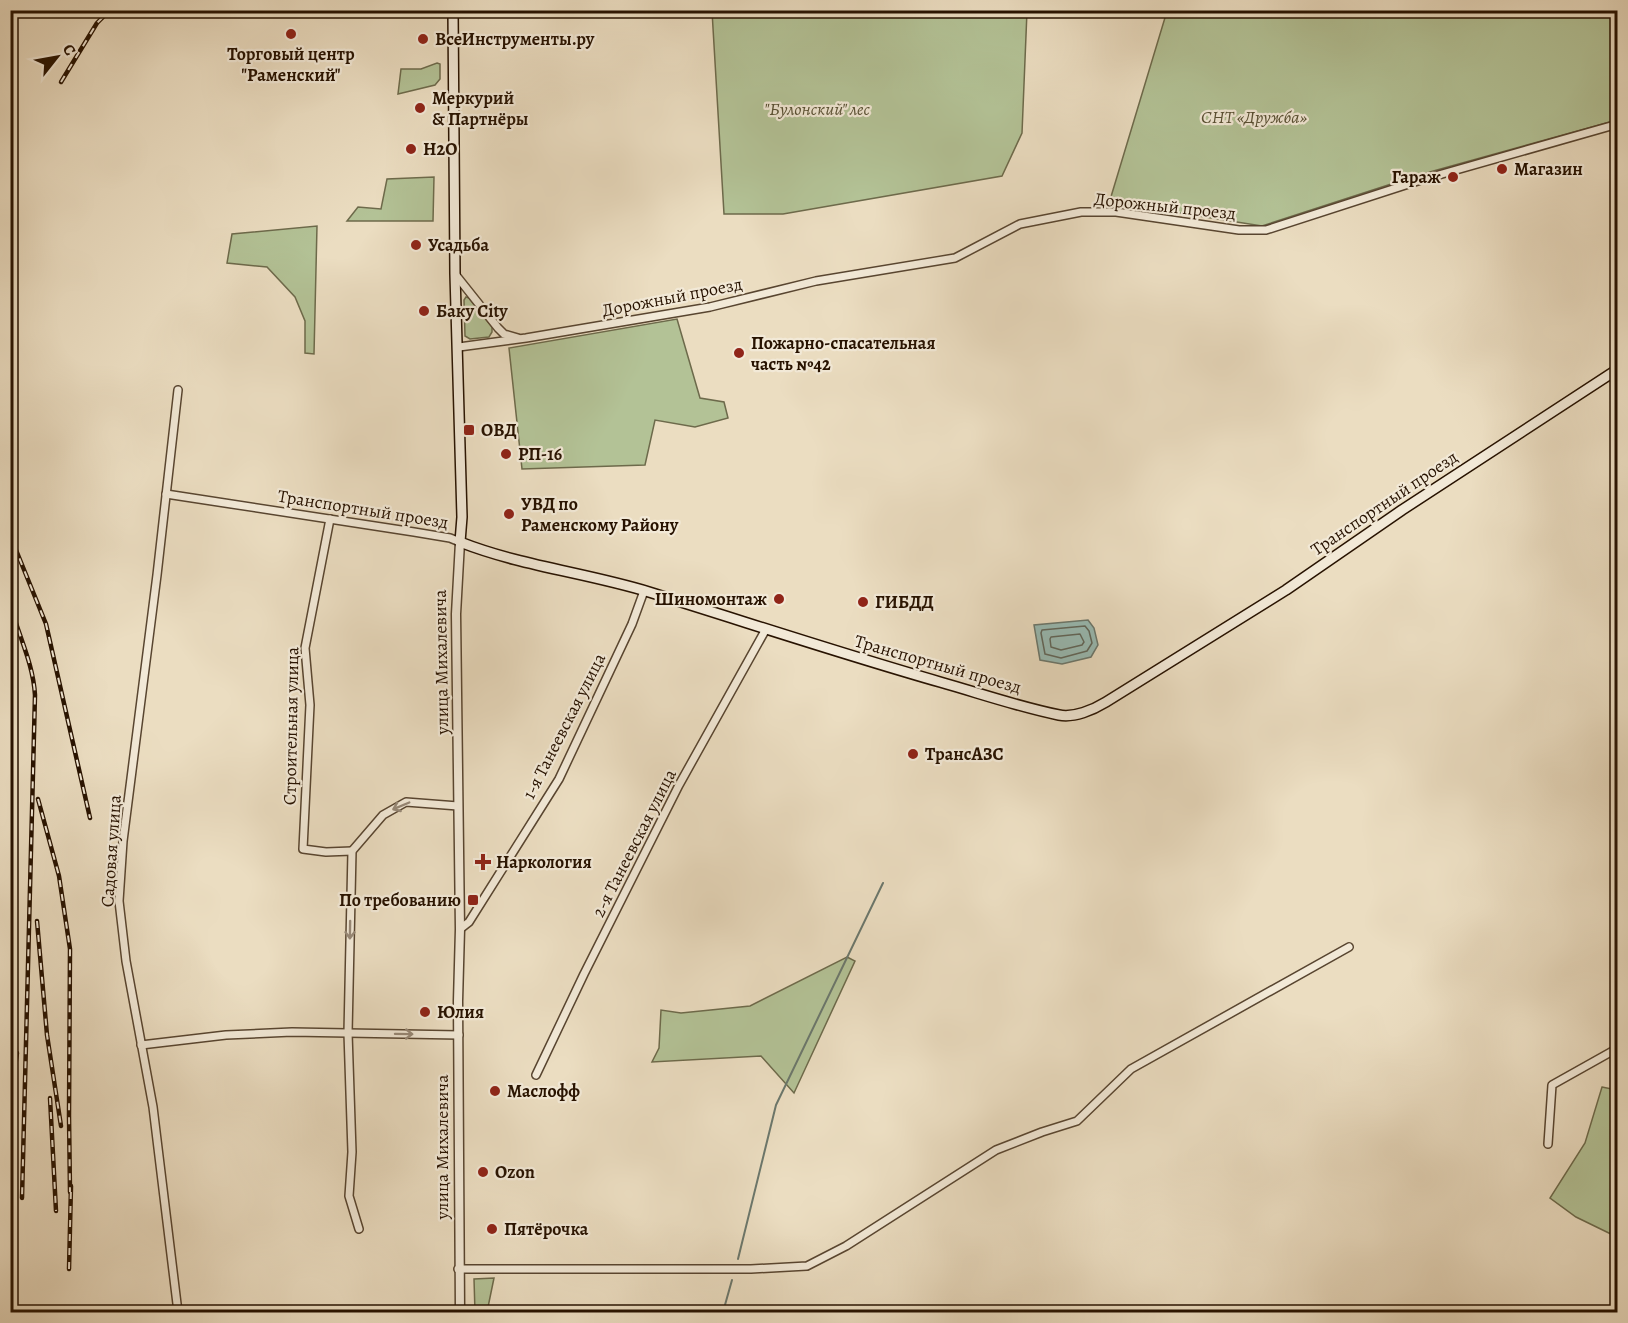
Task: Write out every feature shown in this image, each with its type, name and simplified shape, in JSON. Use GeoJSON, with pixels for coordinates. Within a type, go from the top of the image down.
{"type":"FeatureCollection","features":[{"type":"Feature","properties":{"kind":"main road","name":"улица Михалевича"},"geometry":{"type":"LineString","coordinates":[[453,10],[462,517],[460,542]]}},
{"type":"Feature","properties":{"kind":"main road","name":"Транспортный проезд"},"geometry":{"type":"LineString","coordinates":[[460,542],[494,555],[645,591],[882,666],[1022,706],[1062,715],[1086,711],[1106,702],[1286,590],[1402,510],[1617,369]]}},
{"type":"Feature","properties":{"kind":"street","name":"Дорожный проезд"},"geometry":{"type":"LineString","coordinates":[[459,347],[710,307],[816,281],[955,258],[1020,224],[1081,212],[1116,212],[1239,230],[1266,230],[1421,180],[1617,124]]}},
{"type":"Feature","properties":{"kind":"street"},"geometry":{"type":"LineString","coordinates":[[456,274],[498,328],[511,337],[526,338]]}},
{"type":"Feature","properties":{"kind":"street","name":"Садовая улица"},"geometry":{"type":"LineString","coordinates":[[178,390],[123,842],[119,901],[126,962],[153,1107],[178,1312]]}},
{"type":"Feature","properties":{"kind":"street","name":"Транспортный проезд"},"geometry":{"type":"LineString","coordinates":[[166,495],[445,537],[460,542]]}},
{"type":"Feature","properties":{"kind":"street","name":"Строительная улица"},"geometry":{"type":"LineString","coordinates":[[330,519],[305,648],[310,705],[303,849],[326,852],[352,851]]}},
{"type":"Feature","properties":{"kind":"street","name":"улица Михалевича"},"geometry":{"type":"LineString","coordinates":[[459,1312],[460,929],[456,605],[460,542]]}},
{"type":"Feature","properties":{"kind":"street","name":"1-я Танеевская улица"},"geometry":{"type":"LineString","coordinates":[[460,929],[469,922],[559,779],[632,624],[645,591]]}},
{"type":"Feature","properties":{"kind":"street","name":"2-я Танеевская улица"},"geometry":{"type":"LineString","coordinates":[[536,1075],[679,785],[766,629]]}},
{"type":"Feature","properties":{"kind":"street"},"geometry":{"type":"LineString","coordinates":[[359,1228],[349,1196],[352,1152],[348,1033],[352,851],[383,815],[406,802],[458,806]]}},
{"type":"Feature","properties":{"kind":"street"},"geometry":{"type":"LineString","coordinates":[[458,1269],[751,1269],[807,1266],[846,1246],[996,1150],[1077,1120],[1131,1069],[1349,947]]}},
{"type":"Feature","properties":{"kind":"street"},"geometry":{"type":"LineString","coordinates":[[141,1045],[226,1035],[348,1033],[459,1035]]}},
{"type":"Feature","properties":{"kind":"street"},"geometry":{"type":"LineString","coordinates":[[1548,1144],[1552,1085],[1617,1048]]}},
{"type":"Feature","properties":{"kind":"green space","name":"\"Булонский\" лес"},"geometry":{"type":"Polygon","coordinates":[[[712,11],[1027,11],[1022,133],[1002,176],[783,214],[724,214],[712,11]]]}},
{"type":"Feature","properties":{"kind":"green space","name":"СНТ «Дружба»"},"geometry":{"type":"Polygon","coordinates":[[[1167,11],[1617,11],[1617,120],[1419,175],[1262,226],[1110,200],[1167,11]]]}},
{"type":"Feature","properties":{"kind":"green space"},"geometry":{"type":"Polygon","coordinates":[[[440,64],[440,79],[435,85],[398,94],[401,69],[421,69],[440,64]]]}},
{"type":"Feature","properties":{"kind":"green space"},"geometry":{"type":"Polygon","coordinates":[[[434,177],[433,221],[347,221],[358,207],[381,209],[387,179],[434,177]]]}},
{"type":"Feature","properties":{"kind":"green space"},"geometry":{"type":"Polygon","coordinates":[[[317,226],[314,354],[305,353],[305,321],[295,297],[267,267],[227,263],[232,234],[317,226]]]}},
{"type":"Feature","properties":{"kind":"green space"},"geometry":{"type":"Polygon","coordinates":[[[466,297],[492,327],[489,337],[470,339],[465,336],[464,300],[466,297]]]}},
{"type":"Feature","properties":{"kind":"green space"},"geometry":{"type":"Polygon","coordinates":[[[677,319],[700,398],[724,402],[728,418],[695,427],[655,420],[645,465],[522,469],[509,348],[677,319]]]}},
{"type":"Feature","properties":{"kind":"green space"},"geometry":{"type":"Polygon","coordinates":[[[847,957],[855,961],[794,1093],[761,1056],[652,1062],[659,1048],[661,1010],[681,1013],[750,1006],[847,957]]]}},
{"type":"Feature","properties":{"kind":"green space"},"geometry":{"type":"Polygon","coordinates":[[[1602,1087],[1617,1090],[1617,1237],[1576,1217],[1550,1198],[1585,1143],[1602,1087]]]}},
{"type":"Feature","properties":{"kind":"green space"},"geometry":{"type":"Polygon","coordinates":[[[494,1278],[487,1312],[475,1312],[474,1279],[494,1278]]]}},
{"type":"Feature","properties":{"kind":"water"},"geometry":{"type":"Polygon","coordinates":[[[1088,620],[1094,628],[1098,645],[1091,657],[1062,664],[1040,660],[1034,625],[1088,620]]]}},
{"type":"Feature","properties":{"kind":"waterway"},"geometry":{"type":"LineString","coordinates":[[738,1259],[776,1105],[883,883]]}},
{"type":"Feature","properties":{"kind":"waterway"},"geometry":{"type":"LineString","coordinates":[[723,1312],[732,1280]]}},
{"type":"Feature","properties":{"kind":"railway"},"geometry":{"type":"LineString","coordinates":[[10,218],[15,10]]}},
{"type":"Feature","properties":{"kind":"railway"},"geometry":{"type":"LineString","coordinates":[[61,82],[97,23],[110,10]]}},
{"type":"Feature","properties":{"kind":"railway"},"geometry":{"type":"LineString","coordinates":[[10,532],[46,624],[90,818]]}},
{"type":"Feature","properties":{"kind":"railway"},"geometry":{"type":"LineString","coordinates":[[10,603],[28,660],[35,695],[22,1198]]}},
{"type":"Feature","properties":{"kind":"railway"},"geometry":{"type":"LineString","coordinates":[[38,799],[59,876],[70,949],[70,1192]]}},
{"type":"Feature","properties":{"kind":"railway"},"geometry":{"type":"LineString","coordinates":[[37,921],[47,1035],[61,1126]]}},
{"type":"Feature","properties":{"kind":"railway"},"geometry":{"type":"LineString","coordinates":[[10,1103],[17,1053]]}},
{"type":"Feature","properties":{"kind":"railway"},"geometry":{"type":"LineString","coordinates":[[50,1098],[56,1211]]}},
{"type":"Feature","properties":{"kind":"railway"},"geometry":{"type":"LineString","coordinates":[[69,1269],[71,1186]]}},
{"type":"Feature","properties":{"kind":"place","name":"Торговый центр \"Раменский\""},"geometry":{"type":"Point","coordinates":[291,34]}},
{"type":"Feature","properties":{"kind":"place","name":"ВсеИнструменты.ру"},"geometry":{"type":"Point","coordinates":[423,39]}},
{"type":"Feature","properties":{"kind":"place","name":"Меркурий & Партнёры"},"geometry":{"type":"Point","coordinates":[420,108]}},
{"type":"Feature","properties":{"kind":"place","name":"H2O"},"geometry":{"type":"Point","coordinates":[411,149]}},
{"type":"Feature","properties":{"kind":"place","name":"Магазин"},"geometry":{"type":"Point","coordinates":[1502,169]}},
{"type":"Feature","properties":{"kind":"place","name":"Гараж"},"geometry":{"type":"Point","coordinates":[1453,177]}},
{"type":"Feature","properties":{"kind":"place","name":"Усадьба"},"geometry":{"type":"Point","coordinates":[416,245]}},
{"type":"Feature","properties":{"kind":"place","name":"Баку City"},"geometry":{"type":"Point","coordinates":[424,311]}},
{"type":"Feature","properties":{"kind":"place","name":"Пожарно-спасательная часть №42"},"geometry":{"type":"Point","coordinates":[739,353]}},
{"type":"Feature","properties":{"kind":"place","name":"ОВД"},"geometry":{"type":"Point","coordinates":[469,430]}},
{"type":"Feature","properties":{"kind":"place","name":"РП-16"},"geometry":{"type":"Point","coordinates":[506,454]}},
{"type":"Feature","properties":{"kind":"place","name":"УВД по Раменскому Району"},"geometry":{"type":"Point","coordinates":[509,514]}},
{"type":"Feature","properties":{"kind":"place","name":"Шиномонтаж"},"geometry":{"type":"Point","coordinates":[779,599]}},
{"type":"Feature","properties":{"kind":"place","name":"ГИБДД"},"geometry":{"type":"Point","coordinates":[863,602]}},
{"type":"Feature","properties":{"kind":"place","name":"ТрансАЗС"},"geometry":{"type":"Point","coordinates":[913,754]}},
{"type":"Feature","properties":{"kind":"place","name":"Наркология"},"geometry":{"type":"Point","coordinates":[483,862]}},
{"type":"Feature","properties":{"kind":"place","name":"По требованию"},"geometry":{"type":"Point","coordinates":[473,900]}},
{"type":"Feature","properties":{"kind":"place","name":"Юлия"},"geometry":{"type":"Point","coordinates":[425,1012]}},
{"type":"Feature","properties":{"kind":"place","name":"Маслофф"},"geometry":{"type":"Point","coordinates":[495,1091]}},
{"type":"Feature","properties":{"kind":"place","name":"Ozon"},"geometry":{"type":"Point","coordinates":[483,1172]}},
{"type":"Feature","properties":{"kind":"place","name":"Пятёрочка"},"geometry":{"type":"Point","coordinates":[492,1229]}}]}
